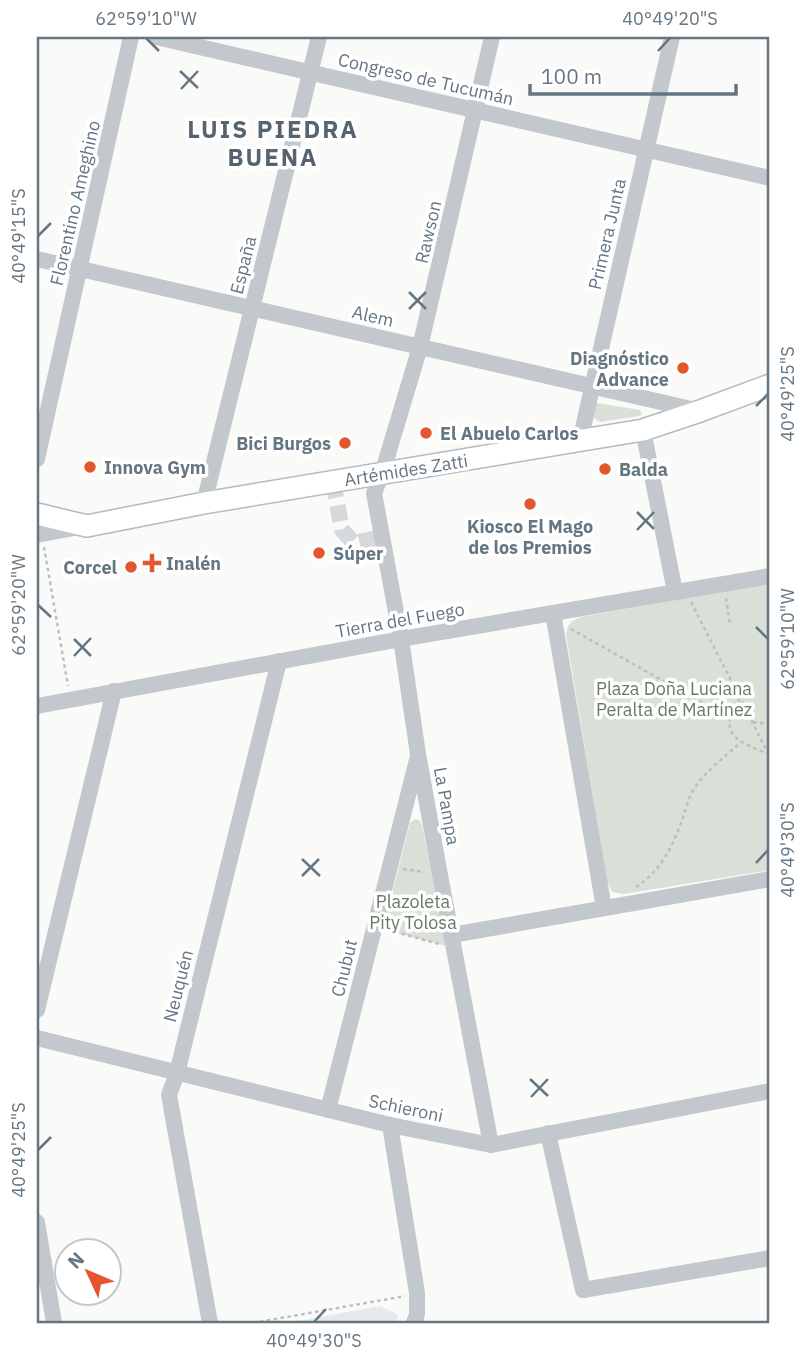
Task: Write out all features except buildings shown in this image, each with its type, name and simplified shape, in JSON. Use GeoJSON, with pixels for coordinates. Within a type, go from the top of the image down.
{"type":"FeatureCollection","features":[{"type":"Feature","properties":{"kind":"main road","name":"Artémides Zatti"},"geometry":{"type":"LineString","coordinates":[[39,528],[87,526],[204,503],[643,430],[770,385]]}},
{"type":"Feature","properties":{"kind":"street","name":"Florentino Ameghino"},"geometry":{"type":"LineString","coordinates":[[37,459],[131,37]]}},
{"type":"Feature","properties":{"kind":"street","name":"Congreso de Tucumán"},"geometry":{"type":"LineString","coordinates":[[156,37],[770,178]]}},
{"type":"Feature","properties":{"kind":"street","name":"España"},"geometry":{"type":"LineString","coordinates":[[204,503],[319,37]]}},
{"type":"Feature","properties":{"kind":"street","name":"Rawson"},"geometry":{"type":"LineString","coordinates":[[382,474],[420,347],[492,37]]}},
{"type":"Feature","properties":{"kind":"street","name":"Primera Junta"},"geometry":{"type":"LineString","coordinates":[[580,441],[672,37]]}},
{"type":"Feature","properties":{"kind":"street","name":"Alem"},"geometry":{"type":"LineString","coordinates":[[37,259],[700,411]]}},
{"type":"Feature","properties":{"kind":"street"},"geometry":{"type":"LineString","coordinates":[[643,430],[680,591]]}},
{"type":"Feature","properties":{"kind":"street","name":"La Pampa"},"geometry":{"type":"LineString","coordinates":[[382,474],[374,494],[401,639],[439,875],[491,1145]]}},
{"type":"Feature","properties":{"kind":"street","name":"Tierra del Fuego"},"geometry":{"type":"LineString","coordinates":[[37,706],[401,639],[770,576]]}},
{"type":"Feature","properties":{"kind":"street"},"geometry":{"type":"LineString","coordinates":[[552,613],[604,908]]}},
{"type":"Feature","properties":{"kind":"street","name":"Neuquén"},"geometry":{"type":"LineString","coordinates":[[210,1323],[169,1095],[177,1073],[279,661]]}},
{"type":"Feature","properties":{"kind":"street"},"geometry":{"type":"LineString","coordinates":[[37,1010],[114,691]]}},
{"type":"Feature","properties":{"kind":"street","name":"Chubut"},"geometry":{"type":"LineString","coordinates":[[328,1110],[418,754]]}},
{"type":"Feature","properties":{"kind":"street"},"geometry":{"type":"LineString","coordinates":[[453,942],[604,908],[770,879]]}},
{"type":"Feature","properties":{"kind":"street","name":"Schieroni"},"geometry":{"type":"LineString","coordinates":[[37,1038],[390,1125],[491,1145],[770,1091]]}},
{"type":"Feature","properties":{"kind":"street"},"geometry":{"type":"LineString","coordinates":[[390,1125],[417,1293],[414,1323]]}},
{"type":"Feature","properties":{"kind":"street"},"geometry":{"type":"LineString","coordinates":[[548,1133],[583,1290],[770,1258]]}},
{"type":"Feature","properties":{"kind":"street"},"geometry":{"type":"LineString","coordinates":[[37,1222],[54,1323]]}},
{"type":"Feature","properties":{"kind":"path"},"geometry":{"type":"LineString","coordinates":[[39,528],[70,699]]}},
{"type":"Feature","properties":{"kind":"path"},"geometry":{"type":"LineString","coordinates":[[723,584],[730,624]]}},
{"type":"Feature","properties":{"kind":"path"},"geometry":{"type":"LineString","coordinates":[[680,591],[769,755]]}},
{"type":"Feature","properties":{"kind":"path"},"geometry":{"type":"LineString","coordinates":[[552,613],[573,630],[729,718]]}},
{"type":"Feature","properties":{"kind":"path"},"geometry":{"type":"LineString","coordinates":[[740,699],[729,718],[734,736],[769,755]]}},
{"type":"Feature","properties":{"kind":"path"},"geometry":{"type":"LineString","coordinates":[[753,722],[770,724]]}},
{"type":"Feature","properties":{"kind":"path"},"geometry":{"type":"LineString","coordinates":[[633,889],[643,883],[674,844],[692,792],[699,782],[741,742]]}},
{"type":"Feature","properties":{"kind":"path"},"geometry":{"type":"LineString","coordinates":[[390,867],[439,875]]}},
{"type":"Feature","properties":{"kind":"path"},"geometry":{"type":"LineString","coordinates":[[374,927],[453,942]]}},
{"type":"Feature","properties":{"kind":"path"},"geometry":{"type":"LineString","coordinates":[[253,1323],[417,1293]]}},
{"type":"Feature","properties":{"kind":"shaded area"},"geometry":{"type":"Polygon","coordinates":[[[380,1306],[398,1315],[396,1323],[287,1323],[380,1306]]]}},
{"type":"Feature","properties":{"kind":"green space"},"geometry":{"type":"Polygon","coordinates":[[[597,403],[640,410],[642,414],[600,422],[593,417],[597,403]]]}},
{"type":"Feature","properties":{"kind":"green space","name":"Plaza Doña Luciana Peralta de Martínez"},"geometry":{"type":"Polygon","coordinates":[[[770,583],[770,870],[624,894],[612,892],[607,882],[566,635],[569,626],[581,617],[770,583]]]}},
{"type":"Feature","properties":{"kind":"green space","name":"Plazoleta Pity Tolosa"},"geometry":{"type":"Polygon","coordinates":[[[415,819],[422,825],[446,946],[383,929],[410,823],[415,819]]]}},
{"type":"Feature","properties":{"kind":"tunnel"},"geometry":{"type":"LineString","coordinates":[[333,482],[342,530],[354,543],[382,537]]}},
{"type":"Feature","properties":{"kind":"place","name":"Diagnóstico Advance"},"geometry":{"type":"Point","coordinates":[683,368]}},
{"type":"Feature","properties":{"kind":"place","name":"El Abuelo Carlos"},"geometry":{"type":"Point","coordinates":[426,433]}},
{"type":"Feature","properties":{"kind":"place","name":"Bici Burgos"},"geometry":{"type":"Point","coordinates":[345,443]}},
{"type":"Feature","properties":{"kind":"place","name":"Innova Gym"},"geometry":{"type":"Point","coordinates":[90,467]}},
{"type":"Feature","properties":{"kind":"place","name":"Balda"},"geometry":{"type":"Point","coordinates":[605,469]}},
{"type":"Feature","properties":{"kind":"place","name":"Kiosco El Mago de los Premios"},"geometry":{"type":"Point","coordinates":[530,504]}},
{"type":"Feature","properties":{"kind":"place","name":"Súper"},"geometry":{"type":"Point","coordinates":[319,553]}},
{"type":"Feature","properties":{"kind":"place","name":"Inalén"},"geometry":{"type":"Point","coordinates":[152,563]}},
{"type":"Feature","properties":{"kind":"place","name":"Corcel"},"geometry":{"type":"Point","coordinates":[131,567]}},
{"type":"Feature","properties":{"kind":"district","name":"LUIS PIEDRA BUENA"},"geometry":{"type":"Point","coordinates":[273,143]}}]}
